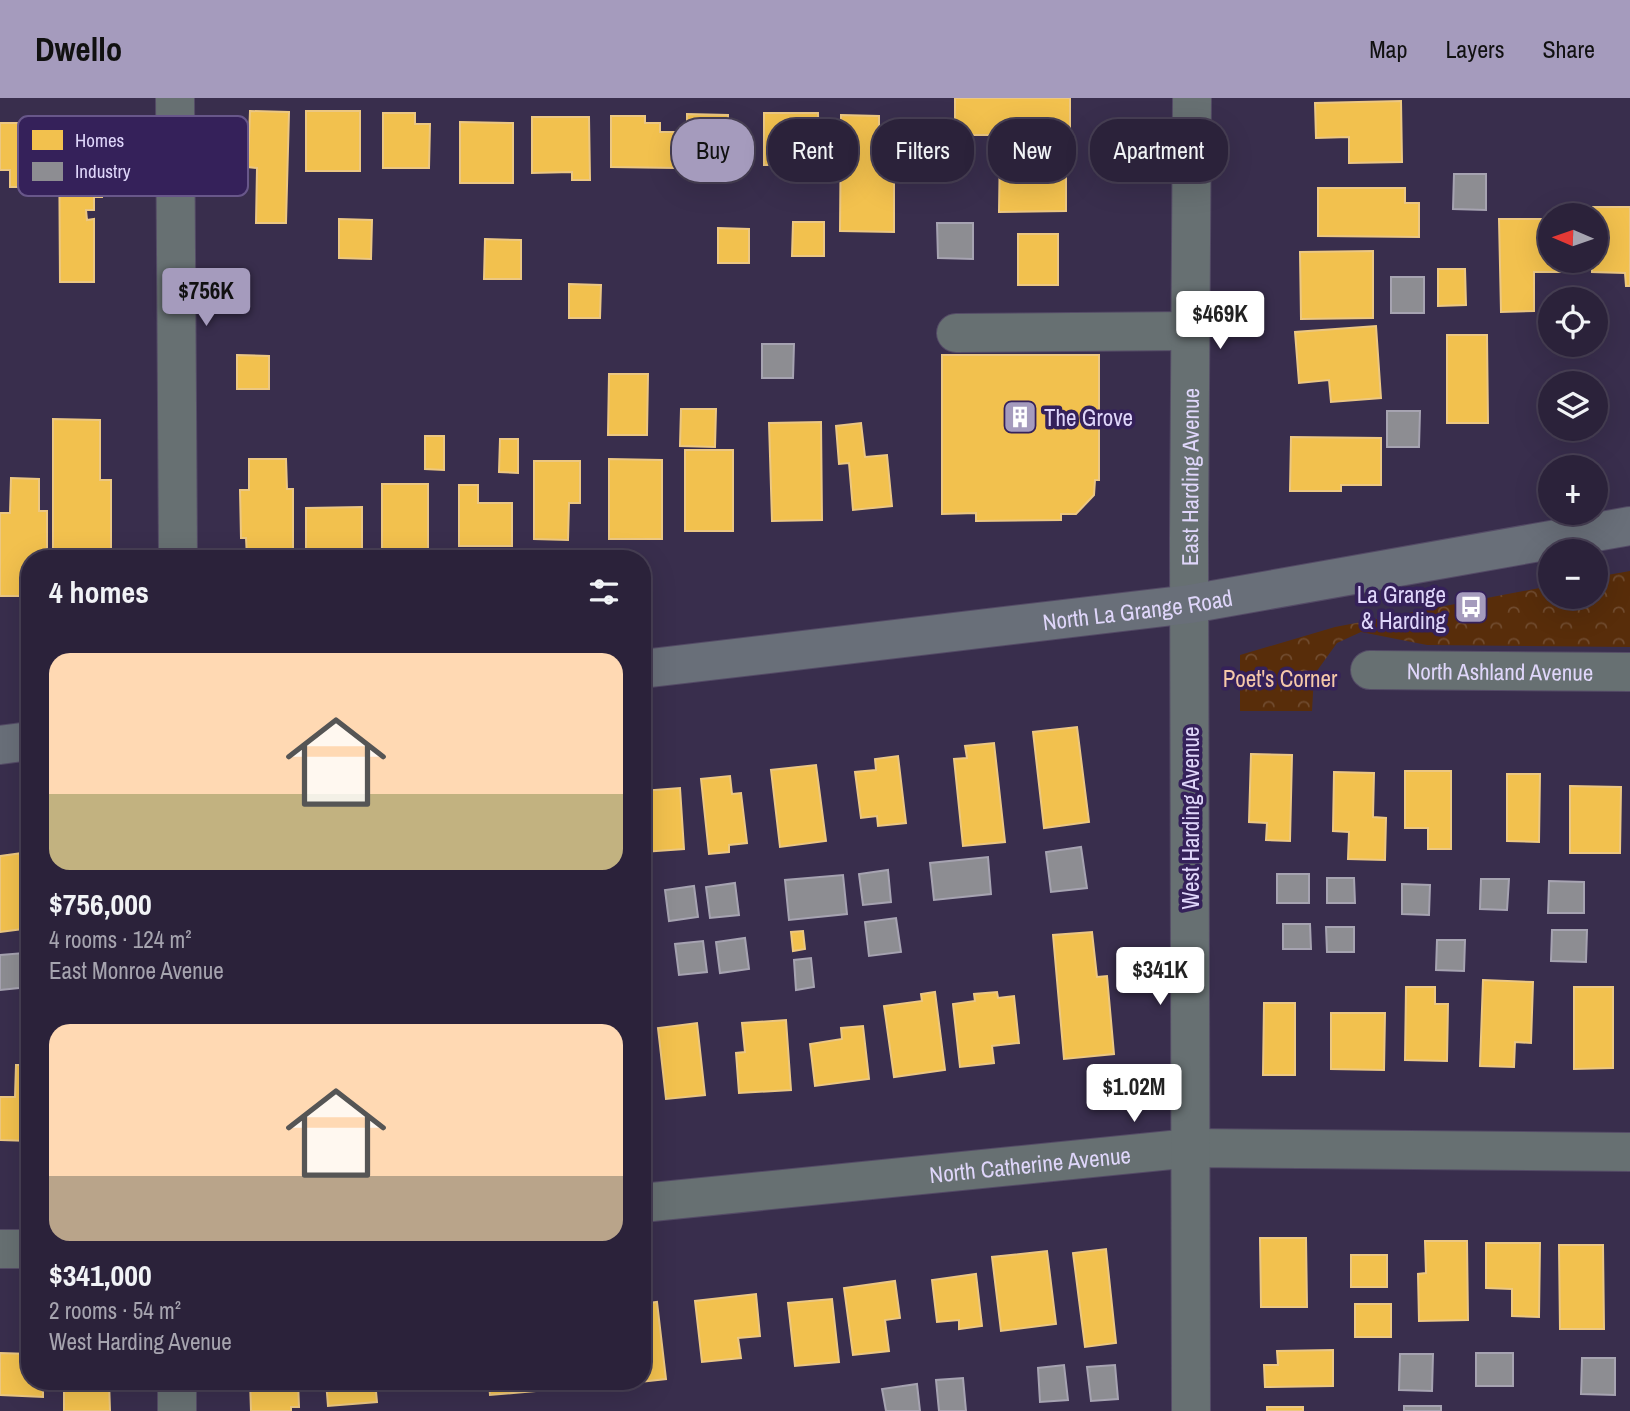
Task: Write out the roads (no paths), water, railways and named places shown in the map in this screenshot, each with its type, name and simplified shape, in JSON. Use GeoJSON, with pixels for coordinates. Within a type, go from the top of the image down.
{"type":"FeatureCollection","features":[{"type":"Feature","properties":{"kind":"main road","name":"North La Grange Road"},"geometry":{"type":"LineString","coordinates":[[651,669],[1190,604],[1630,526]]}},
{"type":"Feature","properties":{"kind":"main road"},"geometry":{"type":"LineString","coordinates":[[0,745],[21,742]]}},
{"type":"Feature","properties":{"kind":"street"},"geometry":{"type":"LineString","coordinates":[[175,98],[175,116]]}},
{"type":"Feature","properties":{"kind":"street","name":"East Harding Avenue"},"geometry":{"type":"LineString","coordinates":[[1190,604],[1192,98]]}},
{"type":"Feature","properties":{"kind":"street"},"geometry":{"type":"LineString","coordinates":[[176,196],[178,550]]}},
{"type":"Feature","properties":{"kind":"street"},"geometry":{"type":"LineString","coordinates":[[956,333],[1190,331]]}},
{"type":"Feature","properties":{"kind":"street","name":"West Harding Avenue"},"geometry":{"type":"LineString","coordinates":[[1190,604],[1191,1411]]}},
{"type":"Feature","properties":{"kind":"street","name":"North Ashland Avenue"},"geometry":{"type":"LineString","coordinates":[[1370,670],[1630,672]]}},
{"type":"Feature","properties":{"kind":"street","name":"North Catherine Avenue"},"geometry":{"type":"LineString","coordinates":[[651,1202],[1191,1148],[1630,1152]]}},
{"type":"Feature","properties":{"kind":"street"},"geometry":{"type":"LineString","coordinates":[[0,1249],[21,1249]]}},
{"type":"Feature","properties":{"kind":"street"},"geometry":{"type":"LineString","coordinates":[[177,1390],[177,1411]]}},
{"type":"Feature","properties":{"kind":"place","name":"The Grove"},"geometry":{"type":"Point","coordinates":[1020,417]}},
{"type":"Feature","properties":{"kind":"place","name":"La Grange & Harding"},"geometry":{"type":"Point","coordinates":[1471,607]}},
{"type":"Feature","properties":{"kind":"park label","name":"Poet's Corner"},"geometry":{"type":"Point","coordinates":[1280,678]}}]}
